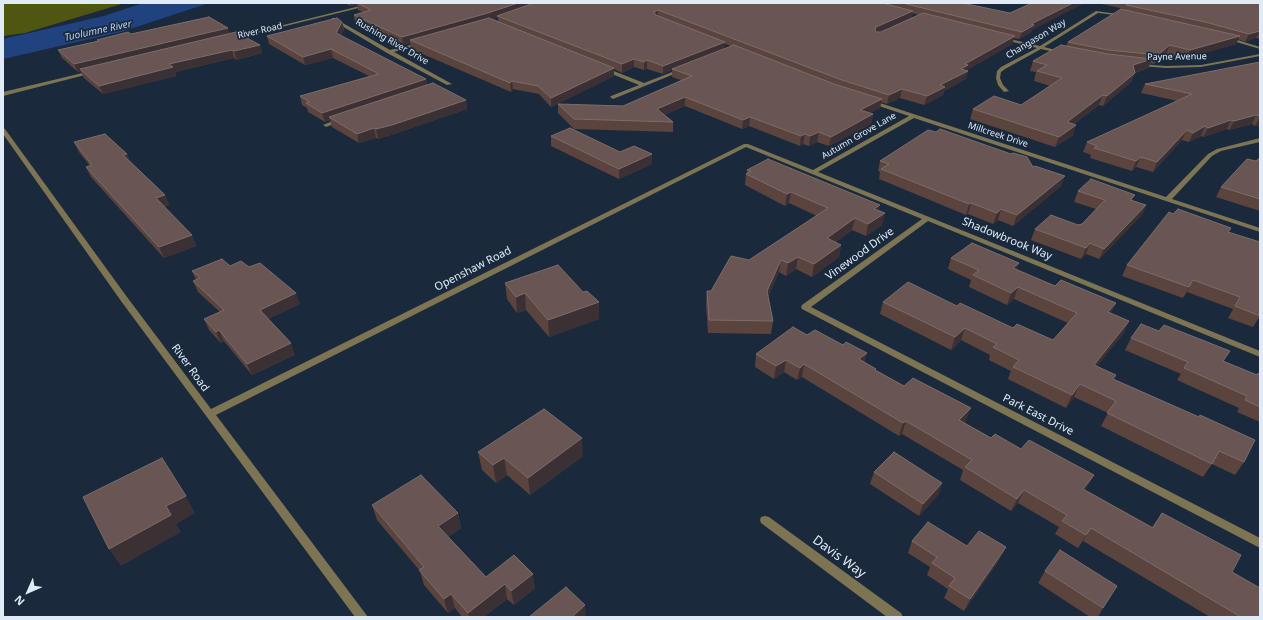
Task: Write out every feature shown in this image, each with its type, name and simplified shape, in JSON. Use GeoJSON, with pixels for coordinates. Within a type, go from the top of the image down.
{"type":"FeatureCollection","features":[{"type":"Feature","properties":{"kind":"street","name":"River Road"},"geometry":{"type":"LineString","coordinates":[[227,39],[377,3]]}},
{"type":"Feature","properties":{"kind":"street","name":"Changason Way"},"geometry":{"type":"LineString","coordinates":[[1006,91],[998,78],[999,72],[1003,68],[1040,48],[1092,14],[1101,12],[1130,17]]}},
{"type":"Feature","properties":{"kind":"street","name":"Rushing River Drive"},"geometry":{"type":"LineString","coordinates":[[326,15],[389,52],[449,84],[442,86]]}},
{"type":"Feature","properties":{"kind":"street"},"geometry":{"type":"LineString","coordinates":[[995,36],[1066,54]]}},
{"type":"Feature","properties":{"kind":"street"},"geometry":{"type":"LineString","coordinates":[[1226,38],[1260,48]]}},
{"type":"Feature","properties":{"kind":"street"},"geometry":{"type":"LineString","coordinates":[[389,52],[425,42]]}},
{"type":"Feature","properties":{"kind":"street","name":"Payne Avenue"},"geometry":{"type":"LineString","coordinates":[[1133,65],[1166,67],[1201,66],[1260,55]]}},
{"type":"Feature","properties":{"kind":"street"},"geometry":{"type":"LineString","coordinates":[[600,67],[644,85]]}},
{"type":"Feature","properties":{"kind":"street"},"geometry":{"type":"LineString","coordinates":[[613,97],[688,67]]}},
{"type":"Feature","properties":{"kind":"street"},"geometry":{"type":"LineString","coordinates":[[3,94],[98,70]]}},
{"type":"Feature","properties":{"kind":"street","name":"Millcreek Drive"},"geometry":{"type":"LineString","coordinates":[[865,100],[1260,230]]}},
{"type":"Feature","properties":{"kind":"street","name":"Autumn Grove Lane"},"geometry":{"type":"LineString","coordinates":[[814,172],[913,116]]}},
{"type":"Feature","properties":{"kind":"street"},"geometry":{"type":"LineString","coordinates":[[326,125],[348,117]]}},
{"type":"Feature","properties":{"kind":"street","name":"River Road"},"geometry":{"type":"LineString","coordinates":[[3,130],[209,414],[362,617]]}},
{"type":"Feature","properties":{"kind":"street"},"geometry":{"type":"LineString","coordinates":[[1167,200],[1210,155],[1219,150],[1260,140]]}},
{"type":"Feature","properties":{"kind":"street","name":"Shadowbrook Way"},"geometry":{"type":"LineString","coordinates":[[746,145],[1260,354]]}},
{"type":"Feature","properties":{"kind":"street","name":"Openshaw Road"},"geometry":{"type":"LineString","coordinates":[[209,414],[746,145]]}},
{"type":"Feature","properties":{"kind":"street","name":"Vinewood Drive"},"geometry":{"type":"LineString","coordinates":[[805,307],[928,219]]}},
{"type":"Feature","properties":{"kind":"street","name":"Park East Drive"},"geometry":{"type":"LineString","coordinates":[[805,307],[1260,543]]}},
{"type":"Feature","properties":{"kind":"street","name":"Davis Way"},"geometry":{"type":"LineString","coordinates":[[765,520],[897,617]]}},
{"type":"Feature","properties":{"kind":"green space"},"geometry":{"type":"Polygon","coordinates":[[[3,3],[125,3],[25,33],[3,36],[3,3]]]}},
{"type":"Feature","properties":{"kind":"water","name":"Tuolumne River"},"geometry":{"type":"Polygon","coordinates":[[[143,3],[209,3],[121,32],[3,59],[3,39],[104,16],[143,3]]]}},
{"type":"Feature","properties":{"kind":"building"},"geometry":{"type":"Polygon","coordinates":[[[357,3],[518,3],[402,37],[354,15],[371,10],[357,3]]]}},
{"type":"Feature","properties":{"kind":"building"},"geometry":{"type":"Polygon","coordinates":[[[534,3],[882,3],[913,11],[876,27],[876,32],[881,32],[923,13],[1015,36],[965,64],[968,65],[961,69],[968,71],[940,85],[945,87],[927,96],[902,89],[889,95],[839,79],[658,10],[654,12],[656,15],[725,42],[663,66],[647,60],[644,62],[634,59],[622,64],[497,16],[534,3]]]}},
{"type":"Feature","properties":{"kind":"building"},"geometry":{"type":"Polygon","coordinates":[[[902,3],[962,3],[1010,13],[1032,3],[1073,3],[1031,24],[1034,25],[1022,32],[902,3]]]}},
{"type":"Feature","properties":{"kind":"building"},"geometry":{"type":"Polygon","coordinates":[[[1129,3],[1260,4],[1260,31],[1249,34],[1205,22],[1126,5],[1129,3]]]}},
{"type":"Feature","properties":{"kind":"building"},"geometry":{"type":"Polygon","coordinates":[[[1121,9],[1240,36],[1190,50],[1170,45],[1158,55],[1108,50],[1068,42],[1121,9]]]}},
{"type":"Feature","properties":{"kind":"building"},"geometry":{"type":"Polygon","coordinates":[[[209,17],[228,28],[74,64],[58,50],[99,41],[97,40],[128,32],[131,34],[209,17]]]}},
{"type":"Feature","properties":{"kind":"building"},"geometry":{"type":"Polygon","coordinates":[[[337,18],[342,22],[336,33],[426,79],[322,113],[306,103],[310,102],[300,96],[379,74],[331,49],[303,57],[267,36],[337,18]]]}},
{"type":"Feature","properties":{"kind":"building"},"geometry":{"type":"Polygon","coordinates":[[[489,18],[614,68],[551,98],[538,86],[512,81],[510,83],[410,40],[489,18]]]}},
{"type":"Feature","properties":{"kind":"building"},"geometry":{"type":"Polygon","coordinates":[[[236,32],[260,45],[169,64],[173,67],[99,86],[80,69],[236,32]]]}},
{"type":"Feature","properties":{"kind":"building"},"geometry":{"type":"Polygon","coordinates":[[[734,45],[834,84],[882,99],[860,110],[873,114],[831,137],[819,132],[810,136],[805,134],[801,136],[750,117],[743,120],[685,97],[657,109],[673,122],[574,119],[558,104],[623,106],[692,76],[672,69],[734,45]]]}},
{"type":"Feature","properties":{"kind":"building"},"geometry":{"type":"Polygon","coordinates":[[[1061,45],[1108,54],[1152,59],[1133,65],[1135,73],[1107,96],[1103,95],[1067,122],[1076,125],[1059,137],[973,109],[994,96],[1021,105],[1062,78],[1037,71],[1047,65],[1033,61],[1061,45]]]}},
{"type":"Feature","properties":{"kind":"building"},"geometry":{"type":"Polygon","coordinates":[[[1260,62],[1260,116],[1256,115],[1234,121],[1231,120],[1208,128],[1205,126],[1193,133],[1187,130],[1157,162],[1141,157],[1136,161],[1094,148],[1097,146],[1087,142],[1192,94],[1145,84],[1260,62]]]}},
{"type":"Feature","properties":{"kind":"building"},"geometry":{"type":"Polygon","coordinates":[[[433,83],[466,100],[392,125],[376,129],[374,128],[357,134],[329,117],[433,83]]]}},
{"type":"Feature","properties":{"kind":"building"},"geometry":{"type":"Polygon","coordinates":[[[570,128],[620,152],[634,146],[652,154],[619,169],[551,136],[570,128]]]}},
{"type":"Feature","properties":{"kind":"building"},"geometry":{"type":"Polygon","coordinates":[[[940,129],[1011,154],[1013,153],[1027,157],[1033,167],[1035,166],[1065,176],[1017,215],[1001,209],[997,213],[971,203],[969,204],[881,169],[889,164],[880,161],[928,130],[936,132],[940,129]]]}},
{"type":"Feature","properties":{"kind":"building"},"geometry":{"type":"Polygon","coordinates":[[[105,134],[127,154],[123,155],[165,195],[156,198],[192,235],[159,247],[86,167],[92,165],[74,142],[105,134]]]}},
{"type":"Feature","properties":{"kind":"building"},"geometry":{"type":"Polygon","coordinates":[[[1260,157],[1260,199],[1221,187],[1247,159],[1256,161],[1260,157]]]}},
{"type":"Feature","properties":{"kind":"building"},"geometry":{"type":"Polygon","coordinates":[[[768,159],[880,205],[874,209],[885,213],[868,224],[855,218],[827,238],[841,245],[814,264],[798,257],[788,263],[781,260],[767,291],[773,321],[709,320],[707,291],[711,291],[731,256],[749,260],[828,208],[791,192],[787,194],[746,174],[751,171],[747,170],[768,159]]]}},
{"type":"Feature","properties":{"kind":"building"},"geometry":{"type":"Polygon","coordinates":[[[1091,179],[1135,195],[1130,200],[1146,205],[1104,249],[1090,243],[1086,248],[1035,229],[1051,215],[1078,225],[1082,224],[1105,200],[1078,191],[1091,179]]]}},
{"type":"Feature","properties":{"kind":"building"},"geometry":{"type":"Polygon","coordinates":[[[1178,209],[1231,228],[1228,232],[1260,242],[1260,316],[1235,306],[1240,297],[1193,280],[1189,287],[1127,265],[1169,212],[1173,214],[1178,209]]]}},
{"type":"Feature","properties":{"kind":"building"},"geometry":{"type":"Polygon","coordinates":[[[972,243],[1019,263],[1013,268],[1055,286],[1061,280],[1116,303],[1108,312],[1129,321],[1094,365],[1116,375],[1113,379],[1199,417],[1200,415],[1255,440],[1244,462],[1219,451],[1212,464],[1107,413],[1116,401],[1080,384],[1072,395],[1013,367],[1019,360],[993,347],[997,344],[965,328],[955,337],[883,302],[908,282],[957,306],[960,303],[1013,328],[1017,324],[1053,340],[1077,313],[1018,287],[1011,293],[973,275],[979,270],[951,258],[972,243]]]}},
{"type":"Feature","properties":{"kind":"building"},"geometry":{"type":"Polygon","coordinates":[[[222,259],[230,266],[241,261],[249,267],[260,263],[296,293],[260,310],[291,343],[247,364],[219,330],[216,332],[204,319],[224,310],[193,281],[200,278],[192,271],[222,259]]]}},
{"type":"Feature","properties":{"kind":"building"},"geometry":{"type":"Polygon","coordinates":[[[558,265],[583,292],[587,291],[599,302],[548,320],[525,293],[516,297],[505,283],[558,265]]]}},
{"type":"Feature","properties":{"kind":"building"},"geometry":{"type":"Polygon","coordinates":[[[1141,324],[1159,331],[1164,325],[1230,351],[1223,361],[1257,375],[1258,373],[1260,374],[1260,407],[1245,400],[1247,396],[1184,368],[1188,362],[1131,338],[1141,324]]]}},
{"type":"Feature","properties":{"kind":"building"},"geometry":{"type":"Polygon","coordinates":[[[793,327],[807,335],[815,330],[843,345],[846,342],[867,353],[859,359],[876,369],[875,370],[904,386],[913,378],[971,408],[959,420],[991,438],[995,434],[1021,449],[1029,440],[1094,475],[1083,489],[1153,528],[1162,513],[1241,555],[1232,572],[1260,588],[1260,617],[1241,617],[1091,528],[1086,535],[1062,521],[1067,515],[1024,490],[1017,499],[965,467],[972,460],[906,421],[903,423],[804,364],[800,368],[786,360],[776,366],[756,354],[793,327]]]}},
{"type":"Feature","properties":{"kind":"building"},"geometry":{"type":"Polygon","coordinates":[[[544,409],[582,438],[528,478],[504,458],[493,465],[478,452],[544,409]]]}},
{"type":"Feature","properties":{"kind":"building"},"geometry":{"type":"Polygon","coordinates":[[[894,452],[942,483],[923,504],[874,472],[894,452]]]}},
{"type":"Feature","properties":{"kind":"building"},"geometry":{"type":"Polygon","coordinates":[[[162,458],[186,496],[166,506],[171,515],[109,549],[83,497],[162,458]]]}},
{"type":"Feature","properties":{"kind":"building"},"geometry":{"type":"Polygon","coordinates":[[[421,475],[458,513],[438,526],[486,577],[514,555],[533,574],[511,591],[505,584],[468,613],[451,594],[444,599],[419,570],[424,567],[372,505],[421,475]]]}},
{"type":"Feature","properties":{"kind":"building"},"geometry":{"type":"Polygon","coordinates":[[[928,522],[967,546],[979,531],[1006,547],[970,599],[949,586],[955,578],[932,563],[937,557],[912,541],[928,522]]]}},
{"type":"Feature","properties":{"kind":"building"},"geometry":{"type":"Polygon","coordinates":[[[1060,550],[1117,586],[1103,608],[1045,571],[1060,550]]]}},
{"type":"Feature","properties":{"kind":"building"},"geometry":{"type":"Polygon","coordinates":[[[566,587],[585,605],[572,617],[529,617],[566,587]]]}}]}
